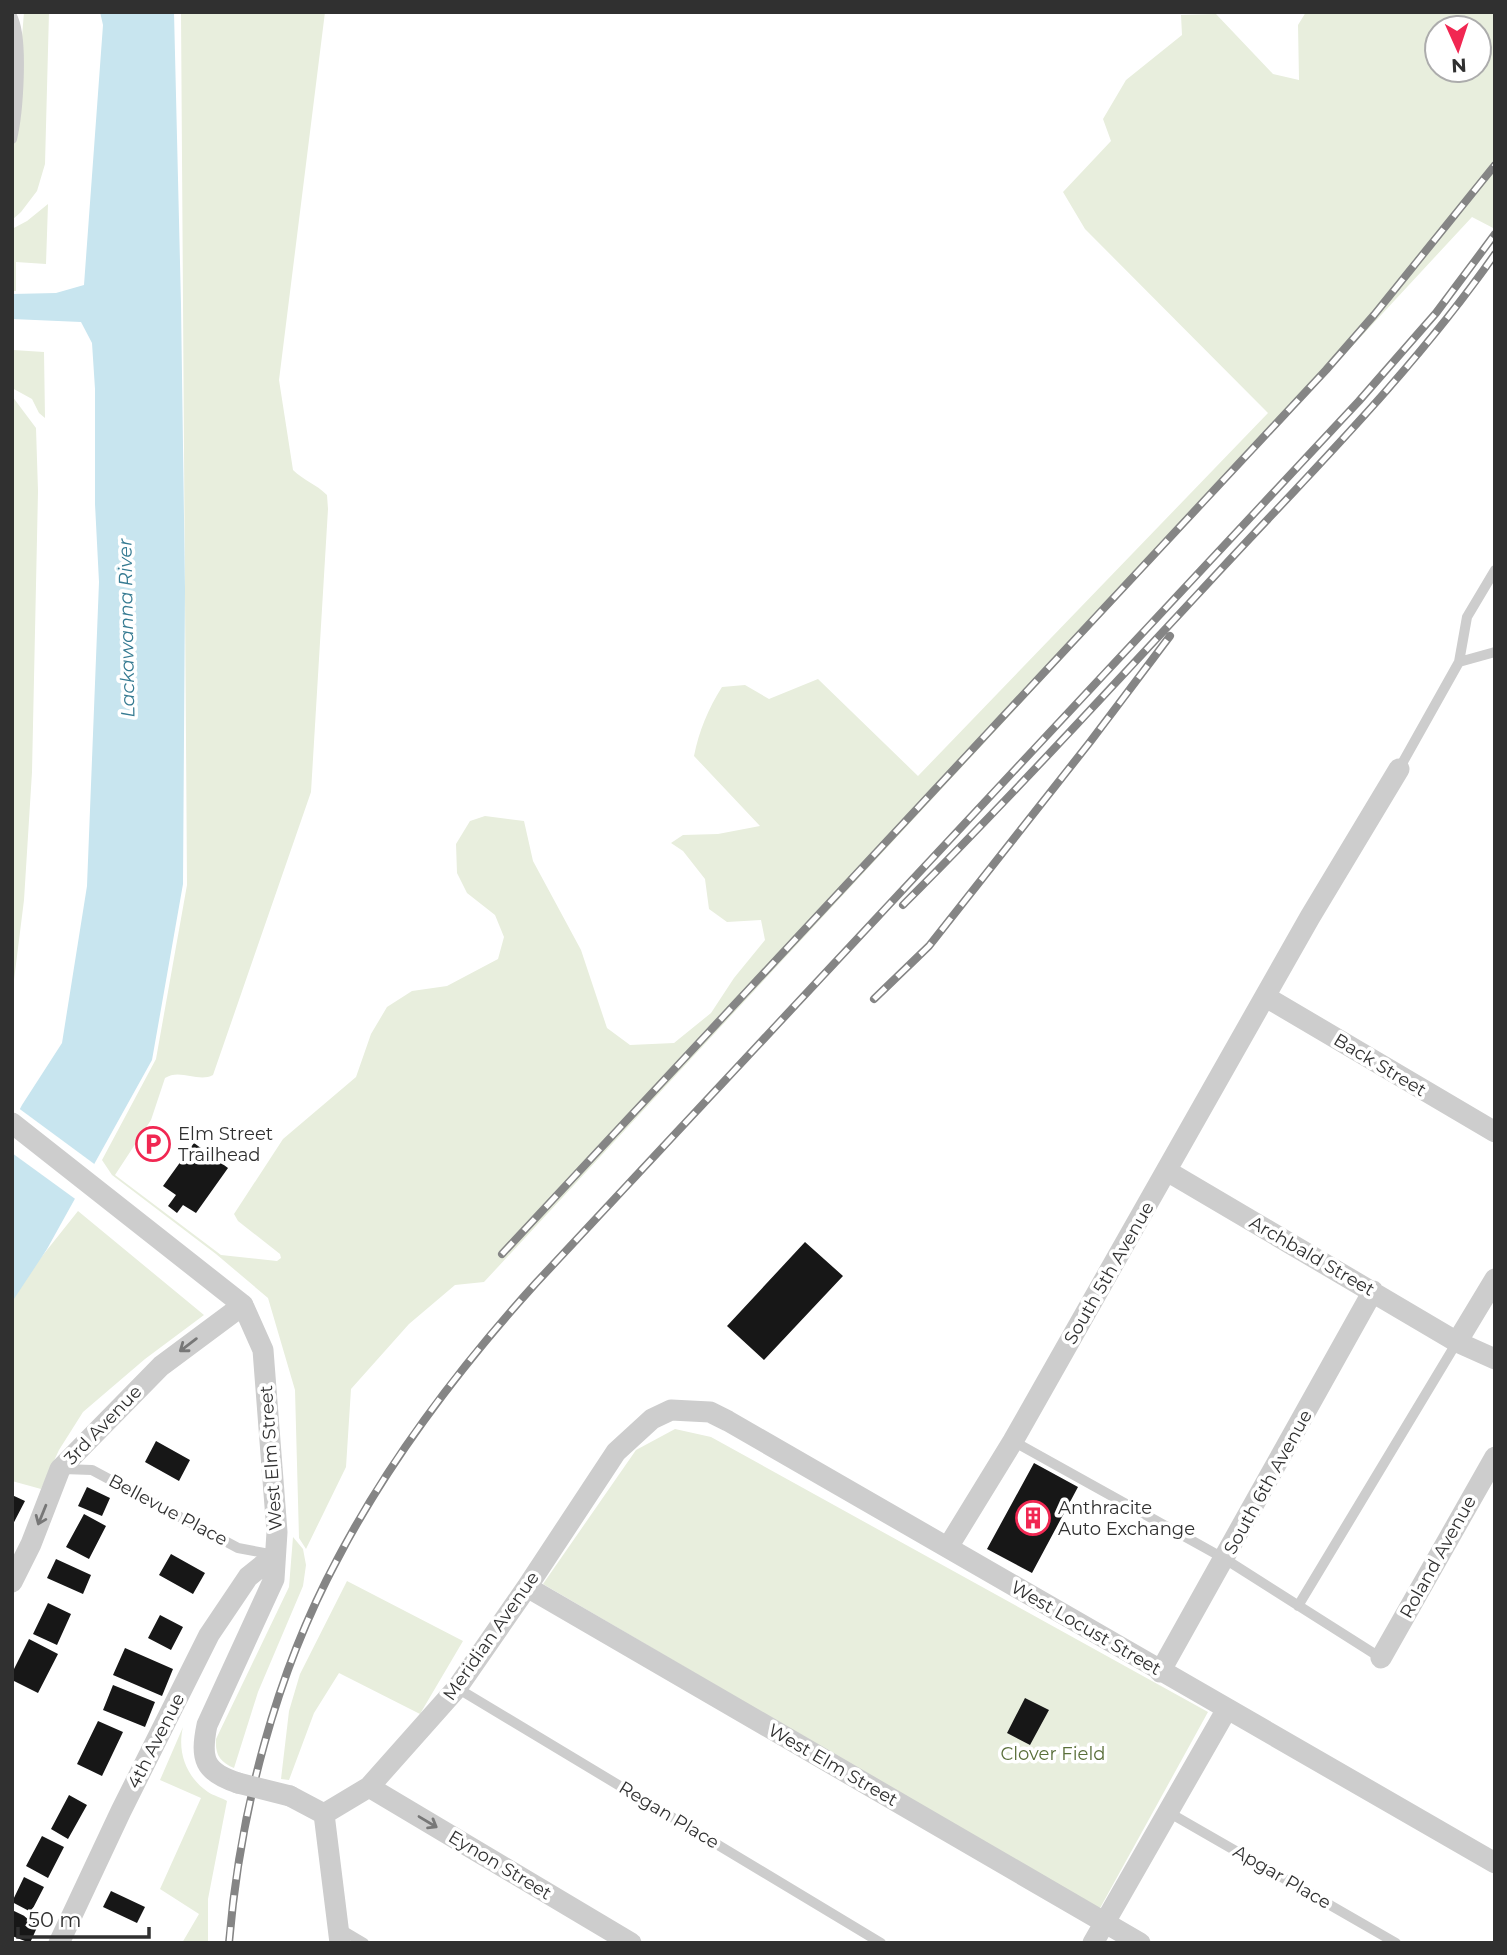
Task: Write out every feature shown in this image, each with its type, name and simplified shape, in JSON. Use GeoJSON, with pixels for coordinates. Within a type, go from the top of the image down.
{"type":"FeatureCollection","features":[{"type":"Feature","properties":{"kind":"street","name":"South 5th Avenue"},"geometry":{"type":"LineString","coordinates":[[948,1547],[1013,1441],[1310,917],[1399,769]]}},
{"type":"Feature","properties":{"kind":"street","name":"Back Street"},"geometry":{"type":"LineString","coordinates":[[1266,998],[1495,1132]]}},
{"type":"Feature","properties":{"kind":"street","name":"West Elm Street"},"geometry":{"type":"LineString","coordinates":[[12,1123],[243,1305],[263,1350],[277,1532],[274,1579],[207,1726],[203,1744],[211,1770],[220,1777],[290,1796],[324,1814]]}},
{"type":"Feature","properties":{"kind":"street","name":"Archbald Street"},"geometry":{"type":"LineString","coordinates":[[1167,1171],[1457,1342],[1495,1359]]}},
{"type":"Feature","properties":{"kind":"street"},"geometry":{"type":"LineString","coordinates":[[1457,1342],[1495,1279]]}},
{"type":"Feature","properties":{"kind":"street","name":"South 6th Avenue"},"geometry":{"type":"LineString","coordinates":[[1160,1672],[1373,1291]]}},
{"type":"Feature","properties":{"kind":"street","name":"3rd Avenue"},"geometry":{"type":"LineString","coordinates":[[12,1582],[31,1544],[60,1469],[161,1366],[243,1305]]}},
{"type":"Feature","properties":{"kind":"street","name":"West Locust Street"},"geometry":{"type":"LineString","coordinates":[[671,1410],[710,1412],[1495,1863]]}},
{"type":"Feature","properties":{"kind":"street","name":"Meridian Avenue"},"geometry":{"type":"LineString","coordinates":[[324,1814],[369,1787],[457,1688],[616,1452],[652,1419],[671,1410]]}},
{"type":"Feature","properties":{"kind":"street","name":"Roland Avenue"},"geometry":{"type":"LineString","coordinates":[[1381,1658],[1495,1457]]}},
{"type":"Feature","properties":{"kind":"street","name":"4th Avenue"},"geometry":{"type":"LineString","coordinates":[[59,1943],[209,1635],[248,1577],[275,1555]]}},
{"type":"Feature","properties":{"kind":"street","name":"West Elm Street"},"geometry":{"type":"LineString","coordinates":[[527,1587],[1140,1943]]}},
{"type":"Feature","properties":{"kind":"street"},"geometry":{"type":"LineString","coordinates":[[1093,1943],[1227,1709]]}},
{"type":"Feature","properties":{"kind":"street","name":"Eynon Street"},"geometry":{"type":"LineString","coordinates":[[369,1787],[631,1943]]}},
{"type":"Feature","properties":{"kind":"street"},"geometry":{"type":"LineString","coordinates":[[324,1814],[339,1935]]}},
{"type":"Feature","properties":{"kind":"lane"},"geometry":{"type":"LineString","coordinates":[[12,16],[15,22],[18,61],[16,121],[12,139]]}},
{"type":"Feature","properties":{"kind":"lane"},"geometry":{"type":"LineString","coordinates":[[1399,769],[1460,662],[1467,617],[1495,570]]}},
{"type":"Feature","properties":{"kind":"lane"},"geometry":{"type":"LineString","coordinates":[[1460,662],[1495,652]]}},
{"type":"Feature","properties":{"kind":"lane"},"geometry":{"type":"LineString","coordinates":[[1298,1606],[1457,1342]]}},
{"type":"Feature","properties":{"kind":"lane"},"geometry":{"type":"LineString","coordinates":[[1013,1441],[1225,1559],[1381,1658]]}},
{"type":"Feature","properties":{"kind":"lane","name":"Bellevue Place"},"geometry":{"type":"LineString","coordinates":[[60,1469],[92,1470],[238,1548],[275,1555]]}},
{"type":"Feature","properties":{"kind":"lane","name":"Regan Place"},"geometry":{"type":"LineString","coordinates":[[457,1688],[881,1943]]}},
{"type":"Feature","properties":{"kind":"lane","name":"Apgar Place"},"geometry":{"type":"LineString","coordinates":[[1168,1812],[1396,1943]]}},
{"type":"Feature","properties":{"kind":"lane"},"geometry":{"type":"LineString","coordinates":[[339,1935],[364,1943]]}},
{"type":"Feature","properties":{"kind":"green space"},"geometry":{"type":"Polygon","coordinates":[[[24,12],[49,12],[45,164],[37,191],[12,220],[12,161],[24,12]]]}},
{"type":"Feature","properties":{"kind":"green space"},"geometry":{"type":"Polygon","coordinates":[[[181,12],[325,12],[279,380],[293,470],[327,495],[328,509],[311,792],[213,1075],[201,1077],[177,1074],[165,1078],[151,1120],[115,1175],[221,1255],[277,1261],[281,1258],[280,1254],[238,1221],[234,1214],[283,1139],[356,1077],[371,1034],[387,1007],[412,991],[447,986],[498,959],[504,937],[495,915],[467,893],[457,873],[456,844],[470,821],[485,816],[524,821],[533,861],[581,950],[607,1028],[630,1045],[674,1043],[711,1013],[734,978],[765,940],[761,920],[727,922],[709,909],[705,879],[683,851],[671,843],[683,835],[718,834],[760,826],[694,756],[705,720],[722,687],[745,685],[769,699],[818,679],[918,776],[1268,413],[1085,229],[1063,192],[1111,141],[1103,119],[1126,80],[1182,35],[1181,15],[1216,14],[1273,74],[1299,80],[1298,25],[1306,12],[1495,12],[1495,229],[1472,217],[484,1282],[455,1285],[409,1324],[351,1389],[346,1467],[306,1549],[299,1538],[295,1390],[268,1298],[216,1254],[112,1175],[102,1160],[156,1059],[187,885],[181,12]]]}},
{"type":"Feature","properties":{"kind":"green space"},"geometry":{"type":"Polygon","coordinates":[[[48,204],[46,264],[16,262],[16,291],[12,291],[12,229],[48,204]]]}},
{"type":"Feature","properties":{"kind":"green space"},"geometry":{"type":"Polygon","coordinates":[[[12,330],[13,350],[44,352],[45,418],[39,413],[32,399],[12,388],[12,330]]]}},
{"type":"Feature","properties":{"kind":"green space"},"geometry":{"type":"Polygon","coordinates":[[[12,396],[36,428],[38,491],[32,772],[24,900],[12,996],[12,396]]]}},
{"type":"Feature","properties":{"kind":"green space"},"geometry":{"type":"Polygon","coordinates":[[[78,1211],[204,1315],[145,1359],[83,1412],[59,1450],[41,1489],[12,1481],[12,1294],[78,1211]]]}},
{"type":"Feature","properties":{"kind":"green space","name":"Clover Field"},"geometry":{"type":"Polygon","coordinates":[[[675,1429],[711,1437],[1208,1712],[1099,1910],[543,1584],[636,1450],[675,1429]]]}},
{"type":"Feature","properties":{"kind":"green space"},"geometry":{"type":"Polygon","coordinates":[[[293,1537],[303,1549],[306,1565],[303,1586],[258,1692],[234,1768],[219,1757],[216,1739],[289,1587],[293,1537]]]}},
{"type":"Feature","properties":{"kind":"green space"},"geometry":{"type":"Polygon","coordinates":[[[347,1581],[463,1641],[420,1714],[339,1673],[314,1713],[289,1780],[281,1779],[289,1711],[300,1674],[347,1581]]]}},
{"type":"Feature","properties":{"kind":"green space"},"geometry":{"type":"Polygon","coordinates":[[[183,1727],[182,1755],[189,1771],[200,1786],[227,1801],[208,1899],[208,1943],[182,1943],[199,1914],[160,1889],[201,1798],[160,1780],[183,1727]]]}},
{"type":"Feature","properties":{"kind":"water","name":"Lackawanna River"},"geometry":{"type":"Polygon","coordinates":[[[100,12],[174,12],[185,589],[183,884],[152,1060],[47,1249],[12,1302],[12,1124],[62,1043],[87,886],[99,582],[92,343],[81,322],[12,319],[12,294],[56,293],[84,285],[103,25],[100,12]]]}},
{"type":"Feature","properties":{"kind":"pier"},"geometry":{"type":"Polygon","coordinates":[[[17,1107],[97,1166],[78,1201],[12,1153],[12,1116],[17,1107]]]}},
{"type":"Feature","properties":{"kind":"building"},"geometry":{"type":"Polygon","coordinates":[[[194,1143],[228,1168],[196,1213],[183,1205],[177,1213],[168,1206],[176,1195],[163,1186],[194,1143]]]}},
{"type":"Feature","properties":{"kind":"building"},"geometry":{"type":"Polygon","coordinates":[[[805,1242],[843,1276],[764,1360],[727,1326],[805,1242]]]}},
{"type":"Feature","properties":{"kind":"building"},"geometry":{"type":"Polygon","coordinates":[[[156,1441],[190,1460],[179,1481],[145,1462],[156,1441]]]}},
{"type":"Feature","properties":{"kind":"building","name":"Anthracite Auto Exchange"},"geometry":{"type":"Polygon","coordinates":[[[1034,1463],[1078,1487],[1032,1573],[987,1549],[1034,1463]]]}},
{"type":"Feature","properties":{"kind":"building"},"geometry":{"type":"Polygon","coordinates":[[[87,1487],[110,1498],[102,1516],[78,1506],[87,1487]]]}},
{"type":"Feature","properties":{"kind":"building"},"geometry":{"type":"Polygon","coordinates":[[[12,1495],[25,1501],[12,1526],[12,1495]]]}},
{"type":"Feature","properties":{"kind":"building"},"geometry":{"type":"Polygon","coordinates":[[[84,1514],[106,1526],[89,1559],[66,1547],[84,1514]]]}},
{"type":"Feature","properties":{"kind":"building"},"geometry":{"type":"Polygon","coordinates":[[[171,1554],[205,1573],[193,1594],[159,1575],[171,1554]]]}},
{"type":"Feature","properties":{"kind":"building"},"geometry":{"type":"Polygon","coordinates":[[[56,1559],[91,1575],[83,1594],[47,1578],[56,1559]]]}},
{"type":"Feature","properties":{"kind":"building"},"geometry":{"type":"Polygon","coordinates":[[[48,1603],[71,1614],[57,1645],[33,1634],[48,1603]]]}},
{"type":"Feature","properties":{"kind":"building"},"geometry":{"type":"Polygon","coordinates":[[[160,1615],[183,1627],[171,1650],[148,1638],[160,1615]]]}},
{"type":"Feature","properties":{"kind":"building"},"geometry":{"type":"Polygon","coordinates":[[[29,1639],[58,1654],[38,1693],[12,1680],[12,1673],[29,1639]]]}},
{"type":"Feature","properties":{"kind":"building"},"geometry":{"type":"Polygon","coordinates":[[[125,1648],[173,1669],[162,1696],[113,1675],[125,1648]]]}},
{"type":"Feature","properties":{"kind":"building"},"geometry":{"type":"Polygon","coordinates":[[[113,1685],[155,1702],[145,1727],[103,1710],[113,1685]]]}},
{"type":"Feature","properties":{"kind":"building"},"geometry":{"type":"Polygon","coordinates":[[[1025,1698],[1049,1710],[1030,1745],[1007,1733],[1025,1698]]]}},
{"type":"Feature","properties":{"kind":"building"},"geometry":{"type":"Polygon","coordinates":[[[98,1721],[123,1732],[102,1776],[77,1764],[98,1721]]]}},
{"type":"Feature","properties":{"kind":"building"},"geometry":{"type":"Polygon","coordinates":[[[69,1795],[87,1805],[68,1839],[51,1829],[69,1795]]]}},
{"type":"Feature","properties":{"kind":"building"},"geometry":{"type":"Polygon","coordinates":[[[42,1836],[64,1847],[48,1878],[26,1866],[42,1836]]]}},
{"type":"Feature","properties":{"kind":"building"},"geometry":{"type":"Polygon","coordinates":[[[24,1877],[44,1887],[31,1912],[12,1902],[24,1877]]]}},
{"type":"Feature","properties":{"kind":"building"},"geometry":{"type":"Polygon","coordinates":[[[111,1891],[145,1907],[137,1923],[103,1907],[111,1891]]]}},
{"type":"Feature","properties":{"kind":"building"},"geometry":{"type":"Polygon","coordinates":[[[12,1910],[39,1923],[30,1943],[12,1936],[12,1910]]]}},
{"type":"Feature","properties":{"kind":"railway"},"geometry":{"type":"LineString","coordinates":[[502,1254],[1326,370],[1495,165]]}},
{"type":"Feature","properties":{"kind":"railway"},"geometry":{"type":"LineString","coordinates":[[229,1943],[234,1893],[252,1794],[264,1745],[296,1649],[338,1558],[381,1484],[428,1414],[480,1347],[536,1283],[1359,401],[1436,313],[1495,234]]}},
{"type":"Feature","properties":{"kind":"railway"},"geometry":{"type":"LineString","coordinates":[[903,905],[985,822],[1365,415],[1432,336],[1495,254]]}},
{"type":"Feature","properties":{"kind":"railway"},"geometry":{"type":"LineString","coordinates":[[874,999],[929,946],[1170,636]]}},
{"type":"Feature","properties":{"kind":"place","name":"Elm Street Trailhead"},"geometry":{"type":"Point","coordinates":[153,1144]}},
{"type":"Feature","properties":{"kind":"place","name":"Anthracite Auto Exchange"},"geometry":{"type":"Point","coordinates":[1033,1518]}}]}
